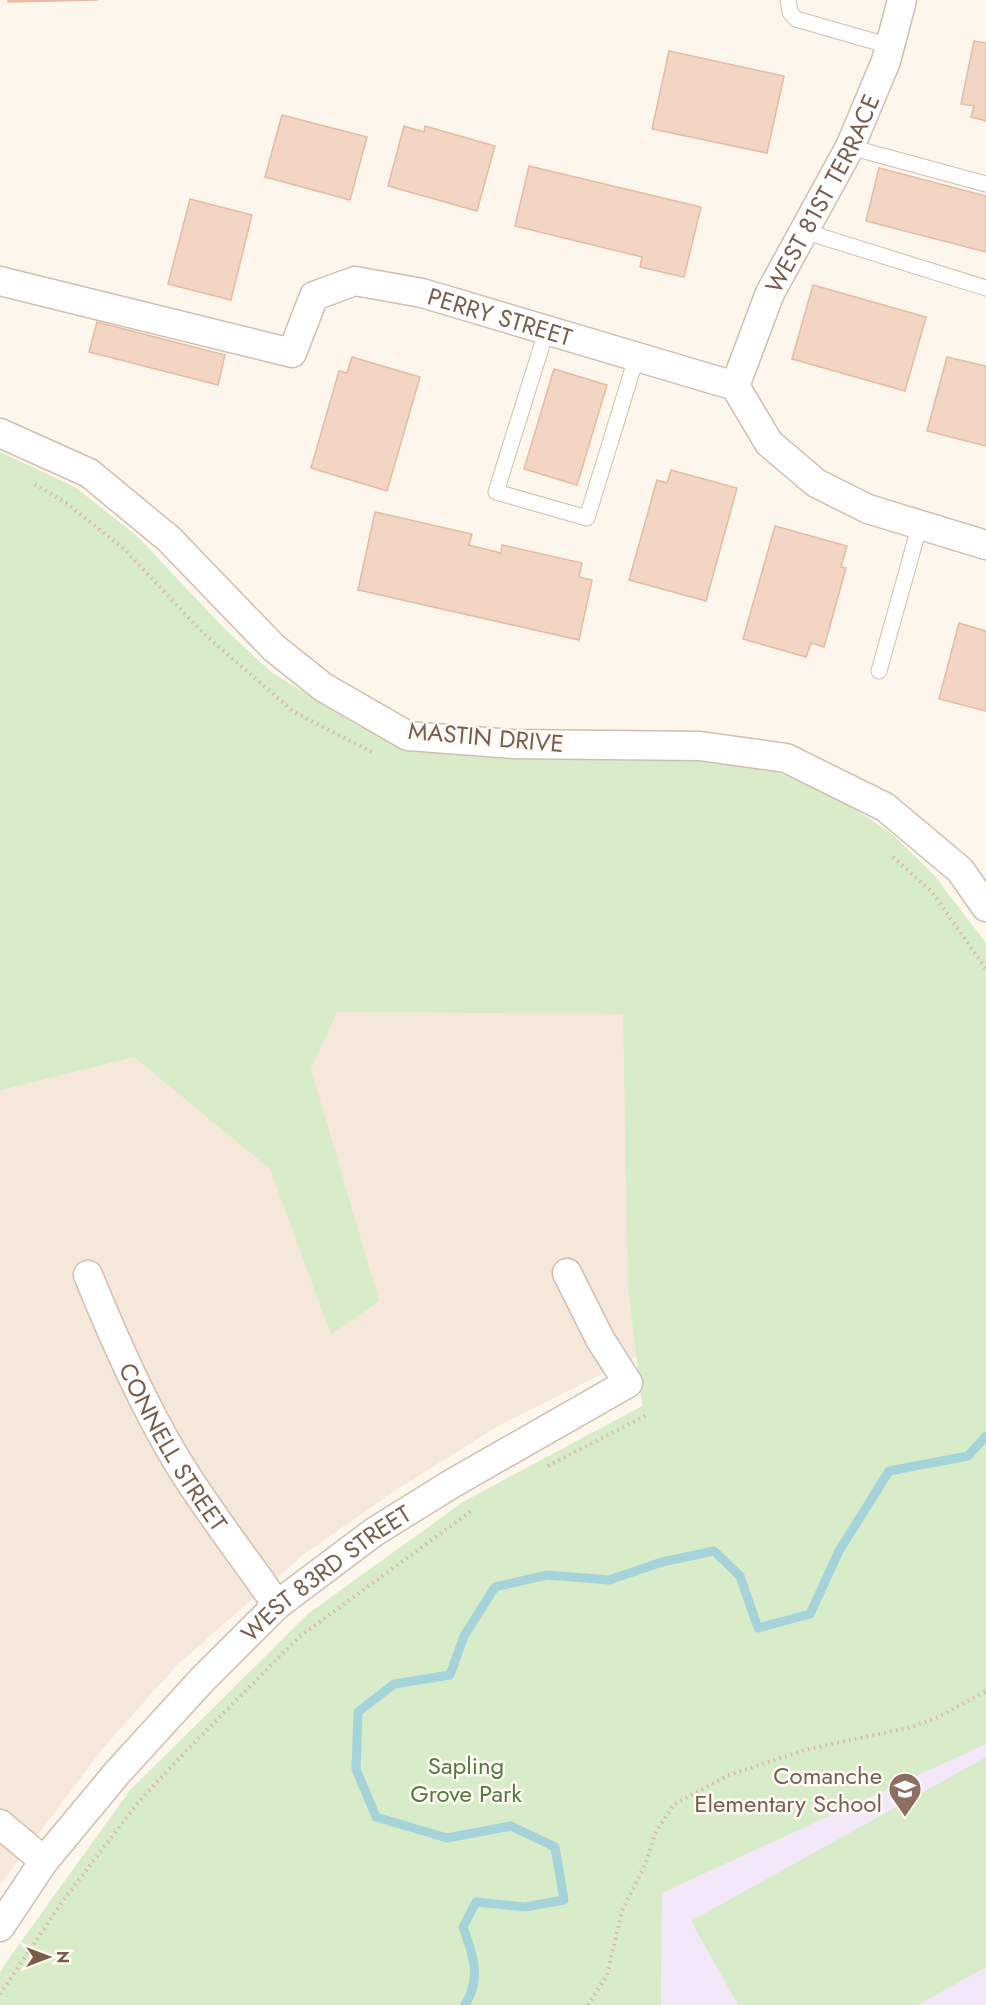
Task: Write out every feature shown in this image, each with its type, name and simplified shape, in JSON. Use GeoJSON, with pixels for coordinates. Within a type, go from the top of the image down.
{"type":"FeatureCollection","features":[{"type":"Feature","properties":{"kind":"street","name":"WEST 81ST TERRACE"},"geometry":{"type":"LineString","coordinates":[[735,386],[770,293],[849,147],[886,61],[902,0]]}},
{"type":"Feature","properties":{"kind":"street","name":"PERRY STREET"},"geometry":{"type":"LineString","coordinates":[[0,281],[292,353],[314,296],[355,281],[422,292],[735,386]]}},
{"type":"Feature","properties":{"kind":"street"},"geometry":{"type":"LineString","coordinates":[[735,386],[769,443],[816,483],[868,509],[986,545]]}},
{"type":"Feature","properties":{"kind":"street","name":"MASTIN DRIVE"},"geometry":{"type":"LineString","coordinates":[[0,433],[89,473],[169,539],[274,648],[323,687],[408,736],[513,744],[700,746],[786,758],[885,807],[960,870],[986,907]]}},
{"type":"Feature","properties":{"kind":"street","name":"WEST 83RD STREET"},"geometry":{"type":"LineString","coordinates":[[0,1927],[44,1862],[117,1773],[201,1681],[277,1605],[374,1532],[453,1483],[628,1383],[600,1340],[567,1273]]}},
{"type":"Feature","properties":{"kind":"street","name":"CONNELL STREET"},"geometry":{"type":"LineString","coordinates":[[88,1275],[107,1322],[172,1453],[225,1535],[277,1605]]}},
{"type":"Feature","properties":{"kind":"street"},"geometry":{"type":"LineString","coordinates":[[0,1824],[44,1862]]}},
{"type":"Feature","properties":{"kind":"lane"},"geometry":{"type":"LineString","coordinates":[[788,0],[790,12],[796,19],[890,46]]}},
{"type":"Feature","properties":{"kind":"lane"},"geometry":{"type":"LineString","coordinates":[[849,147],[986,184]]}},
{"type":"Feature","properties":{"kind":"lane"},"geometry":{"type":"LineString","coordinates":[[803,231],[986,288]]}},
{"type":"Feature","properties":{"kind":"lane"},"geometry":{"type":"LineString","coordinates":[[547,329],[496,492],[587,518],[637,355]]}},
{"type":"Feature","properties":{"kind":"lane"},"geometry":{"type":"LineString","coordinates":[[879,671],[920,524]]}},
{"type":"Feature","properties":{"kind":"path"},"geometry":{"type":"LineString","coordinates":[[547,1467],[649,1414]]}},
{"type":"Feature","properties":{"kind":"path"},"geometry":{"type":"LineString","coordinates":[[0,1994],[62,1902],[133,1809],[189,1748],[299,1637],[480,1504]]}},
{"type":"Feature","properties":{"kind":"path"},"geometry":{"type":"LineString","coordinates":[[588,2005],[607,1975],[622,1911],[645,1865],[655,1833],[673,1805],[729,1775],[830,1743],[912,1726],[938,1717],[986,1691]]}},
{"type":"Feature","properties":{"kind":"shaded area"},"geometry":{"type":"Polygon","coordinates":[[[0,1009],[624,1014],[628,1290],[636,1357],[500,1425],[397,1489],[303,1555],[177,1665],[104,1747],[0,1885],[0,1009]]]}},
{"type":"Feature","properties":{"kind":"shaded area","name":"Comanche Elementary School"},"geometry":{"type":"Polygon","coordinates":[[[986,1744],[986,2005],[661,2005],[662,1893],[986,1744]]]}},
{"type":"Feature","properties":{"kind":"green space","name":"Sapling Grove Park"},"geometry":{"type":"Polygon","coordinates":[[[0,452],[75,487],[137,536],[225,629],[271,672],[357,725],[415,752],[515,759],[700,761],[777,772],[840,799],[892,834],[934,875],[986,943],[986,1744],[662,1893],[661,2005],[0,2005],[0,1973],[5,1964],[130,1790],[309,1613],[463,1502],[642,1406],[628,1290],[623,1014],[337,1012],[311,1069],[379,1301],[331,1335],[270,1169],[134,1057],[0,1090],[0,452]]]}},
{"type":"Feature","properties":{"kind":"green space","name":"Comanche Elementary School"},"geometry":{"type":"Polygon","coordinates":[[[986,1757],[986,1967],[918,2005],[738,2005],[691,1921],[986,1757]]]}},
{"type":"Feature","properties":{"kind":"building"},"geometry":{"type":"Polygon","coordinates":[[[8,0],[98,0],[8,2],[8,0]]]}},
{"type":"Feature","properties":{"kind":"building"},"geometry":{"type":"Polygon","coordinates":[[[974,41],[986,43],[986,121],[971,117],[974,106],[961,104],[974,41]]]}},
{"type":"Feature","properties":{"kind":"building"},"geometry":{"type":"Polygon","coordinates":[[[669,51],[784,76],[767,153],[652,129],[669,51]]]}},
{"type":"Feature","properties":{"kind":"building"},"geometry":{"type":"Polygon","coordinates":[[[282,115],[367,137],[350,200],[265,177],[282,115]]]}},
{"type":"Feature","properties":{"kind":"building"},"geometry":{"type":"Polygon","coordinates":[[[404,126],[424,132],[425,126],[495,146],[477,211],[388,186],[404,126]]]}},
{"type":"Feature","properties":{"kind":"building"},"geometry":{"type":"Polygon","coordinates":[[[529,166],[701,207],[684,277],[640,267],[642,257],[515,226],[529,166]]]}},
{"type":"Feature","properties":{"kind":"building"},"geometry":{"type":"Polygon","coordinates":[[[879,168],[986,196],[986,252],[866,221],[879,168]]]}},
{"type":"Feature","properties":{"kind":"building"},"geometry":{"type":"Polygon","coordinates":[[[190,199],[252,215],[231,300],[168,284],[190,199]]]}},
{"type":"Feature","properties":{"kind":"building"},"geometry":{"type":"Polygon","coordinates":[[[813,285],[926,317],[905,391],[792,359],[813,285]]]}},
{"type":"Feature","properties":{"kind":"building"},"geometry":{"type":"Polygon","coordinates":[[[97,322],[225,355],[218,385],[89,352],[97,322]]]}},
{"type":"Feature","properties":{"kind":"building"},"geometry":{"type":"Polygon","coordinates":[[[352,357],[420,377],[387,491],[311,468],[339,371],[347,373],[352,357]]]}},
{"type":"Feature","properties":{"kind":"building"},"geometry":{"type":"Polygon","coordinates":[[[947,357],[986,366],[986,446],[927,431],[947,357]]]}},
{"type":"Feature","properties":{"kind":"building"},"geometry":{"type":"Polygon","coordinates":[[[554,369],[607,385],[577,485],[524,469],[554,369]]]}},
{"type":"Feature","properties":{"kind":"building"},"geometry":{"type":"Polygon","coordinates":[[[671,470],[737,488],[706,601],[629,580],[657,480],[667,483],[671,470]]]}},
{"type":"Feature","properties":{"kind":"building"},"geometry":{"type":"Polygon","coordinates":[[[375,512],[472,534],[469,545],[501,553],[502,545],[582,563],[579,577],[592,580],[579,640],[358,590],[375,512]]]}},
{"type":"Feature","properties":{"kind":"building"},"geometry":{"type":"Polygon","coordinates":[[[775,526],[847,546],[841,567],[846,568],[824,647],[811,643],[806,657],[743,639],[775,526]]]}},
{"type":"Feature","properties":{"kind":"building"},"geometry":{"type":"Polygon","coordinates":[[[959,623],[986,631],[986,711],[939,699],[959,623]]]}},
{"type":"Feature","properties":{"kind":"waterway"},"geometry":{"type":"LineString","coordinates":[[465,2005],[473,1985],[474,1966],[463,1927],[476,1902],[525,1907],[564,1900],[555,1847],[511,1826],[447,1838],[376,1817],[356,1769],[358,1712],[394,1684],[450,1675],[464,1636],[495,1587],[547,1575],[609,1580],[662,1562],[714,1551],[740,1576],[758,1628],[810,1614],[839,1551],[889,1471],[968,1456],[986,1436]]}},
{"type":"Feature","properties":{"kind":"place","name":"Comanche Elementary School"},"geometry":{"type":"Point","coordinates":[905,1818]}}]}
